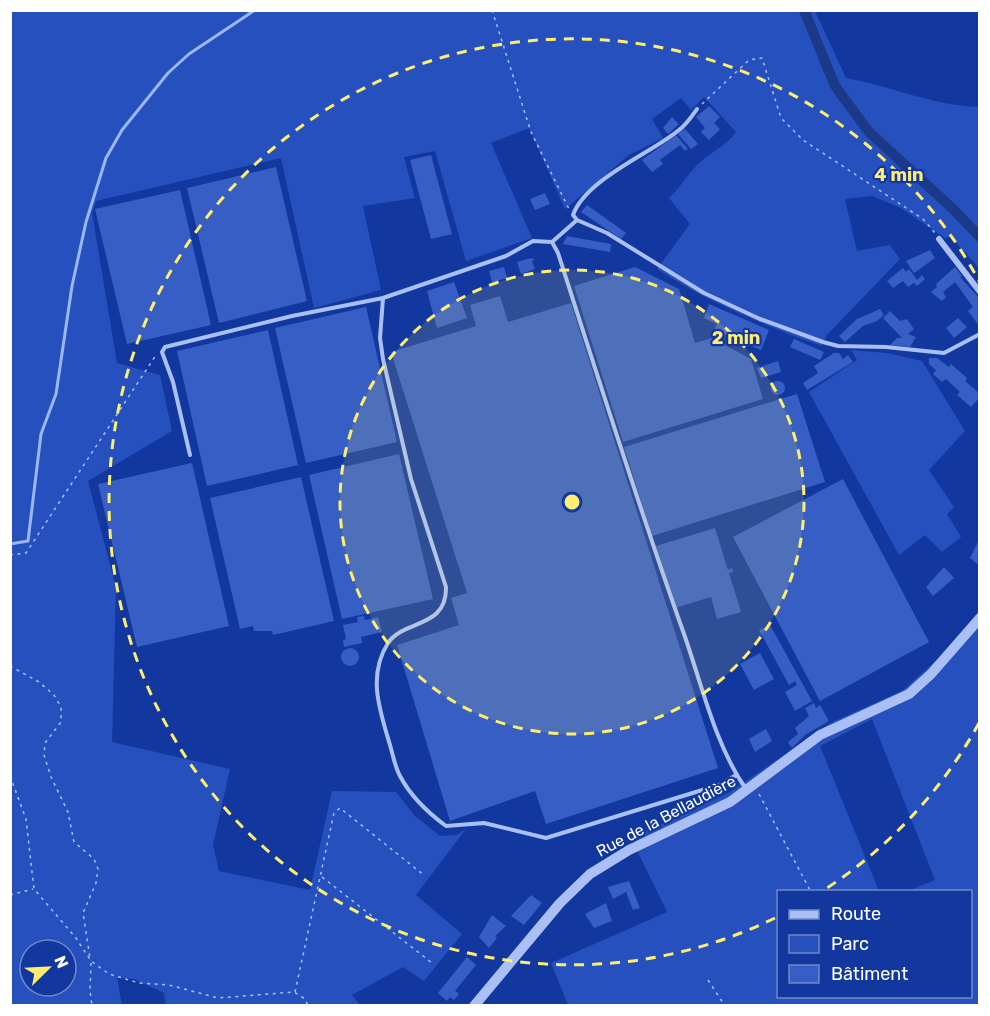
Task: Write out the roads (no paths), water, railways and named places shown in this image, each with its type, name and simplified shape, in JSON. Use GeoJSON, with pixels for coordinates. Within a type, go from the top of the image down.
{"type":"FeatureCollection","features":[{"type":"Feature","properties":{"kind":"street"},"geometry":{"type":"LineString","coordinates":[[939,239],[980,292]]}},
{"type":"Feature","properties":{"kind":"street","name":"Rue de la Bellaudière"},"geometry":{"type":"LineString","coordinates":[[474,1005],[560,903],[590,874],[629,850],[730,802],[820,735],[909,694],[931,675],[980,618]]}},
{"type":"Feature","properties":{"kind":"lane"},"geometry":{"type":"LineString","coordinates":[[697,109],[678,132],[624,166],[583,198],[573,215],[577,220],[607,233],[704,293],[760,319],[823,342],[838,346],[886,346],[944,353],[980,334]]}},
{"type":"Feature","properties":{"kind":"lane"},"geometry":{"type":"LineString","coordinates":[[190,455],[173,382],[162,352],[165,347],[292,316],[383,298],[507,256],[533,241],[552,242],[577,220]]}},
{"type":"Feature","properties":{"kind":"lane"},"geometry":{"type":"LineString","coordinates":[[552,242],[558,253],[651,542],[722,741],[736,775],[751,787]]}},
{"type":"Feature","properties":{"kind":"lane"},"geometry":{"type":"LineString","coordinates":[[383,298],[380,338],[383,359],[411,478],[446,587],[447,600],[442,610],[389,641],[377,666],[377,699],[399,775],[424,811],[446,826],[484,823],[546,838],[722,784],[736,775]]}},
{"type":"Feature","properties":{"kind":"waterway"},"geometry":{"type":"LineString","coordinates":[[10,544],[28,541],[41,434],[56,394],[72,286],[86,222],[106,158],[122,130],[168,73],[189,54],[255,10]]}},
{"type":"Feature","properties":{"kind":"waterway"},"geometry":{"type":"LineString","coordinates":[[804,10],[835,86],[869,132],[980,237]]}}]}
